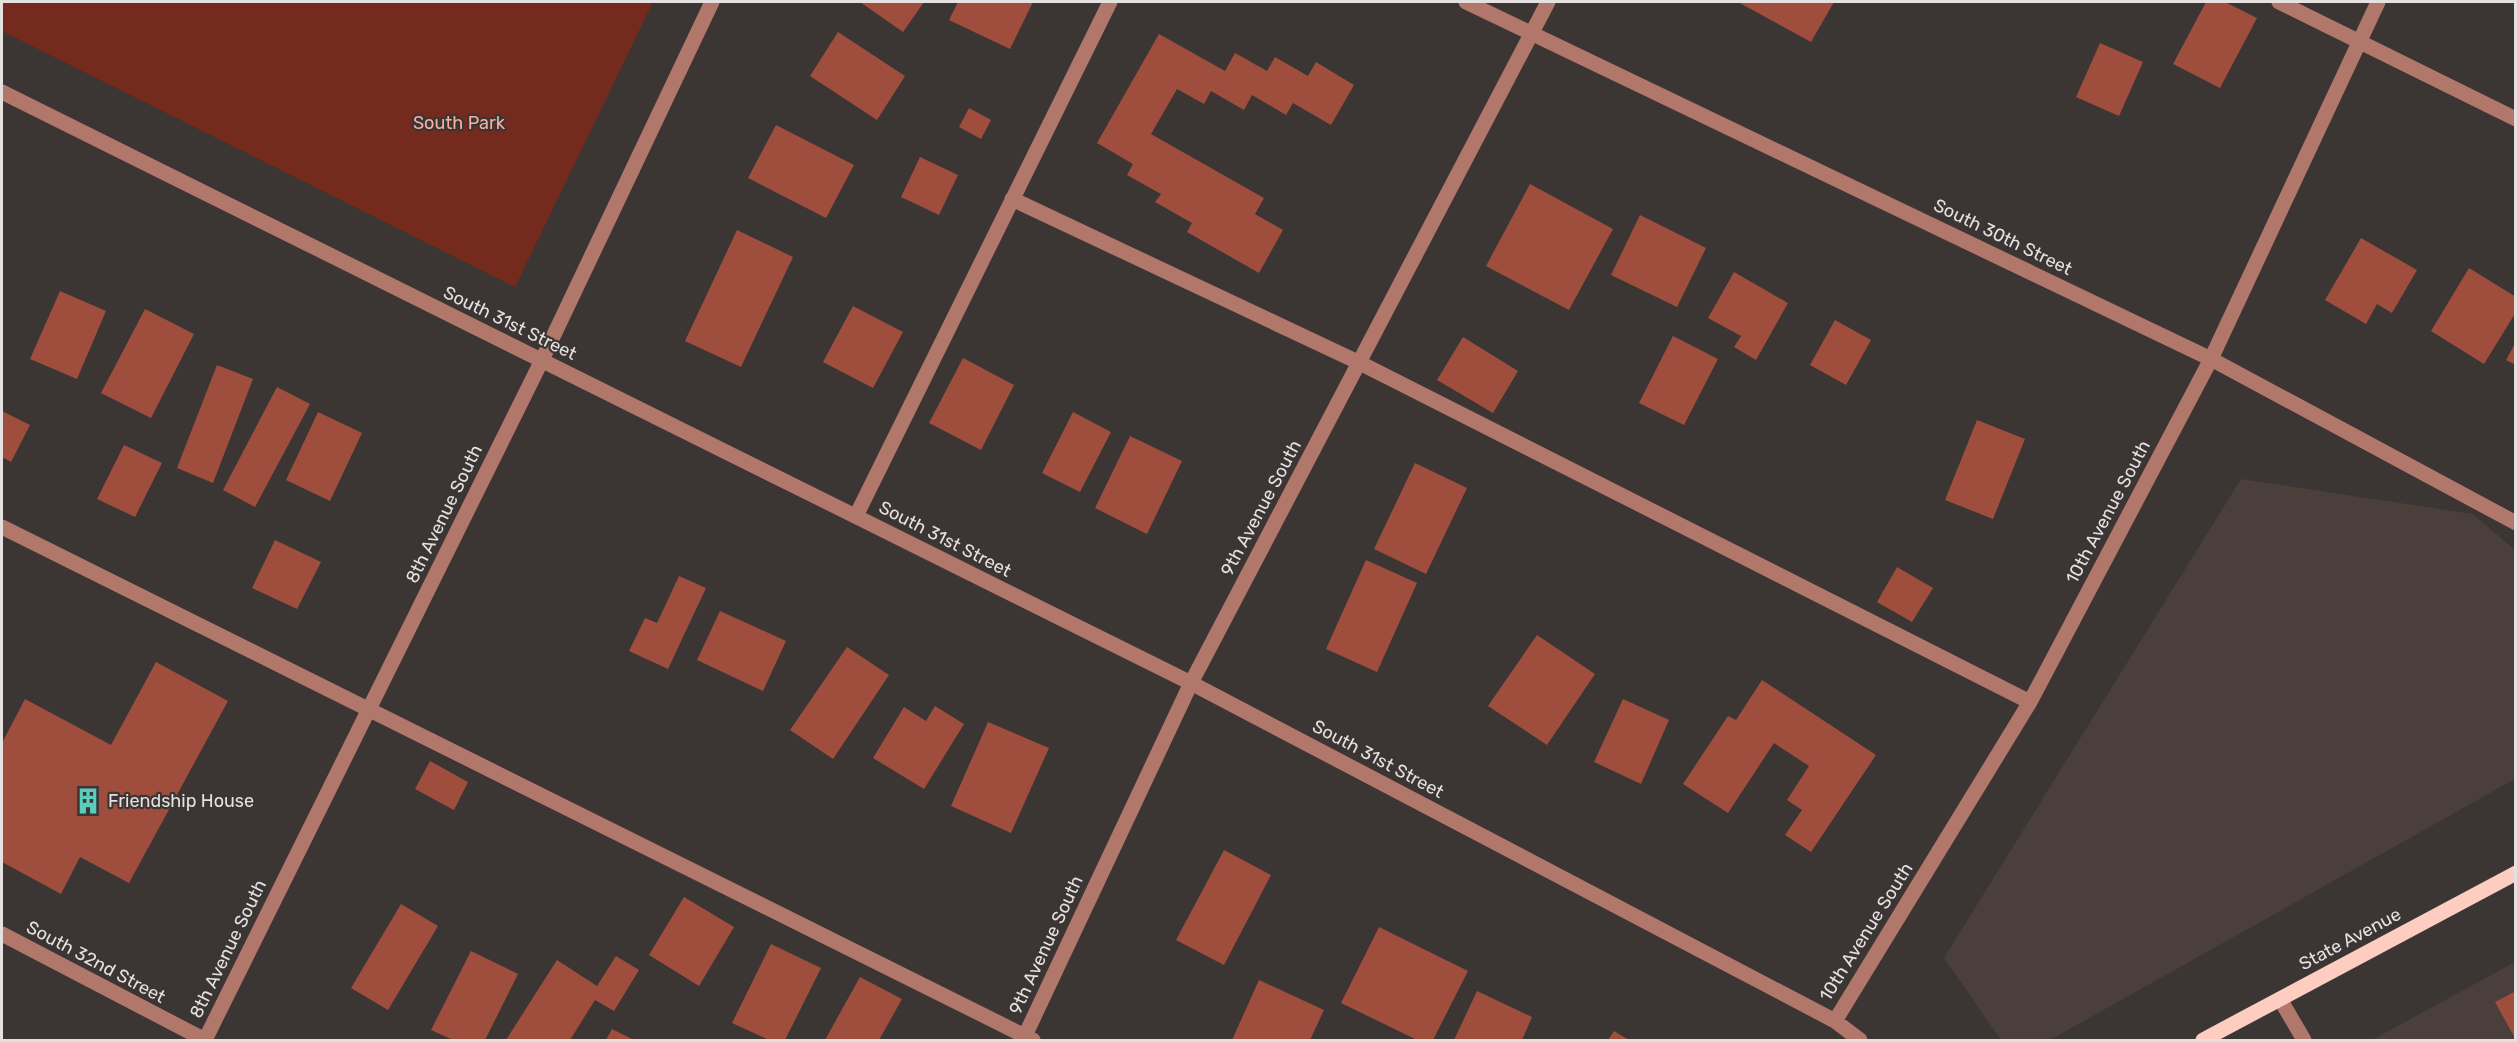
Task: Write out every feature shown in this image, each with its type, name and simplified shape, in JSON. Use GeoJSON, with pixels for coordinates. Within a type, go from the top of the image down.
{"type":"FeatureCollection","features":[{"type":"Feature","properties":{"kind":"main road","name":"State Avenue"},"geometry":{"type":"LineString","coordinates":[[2203,1041],[2516,873]]}},
{"type":"Feature","properties":{"kind":"street","name":"8th Avenue South"},"geometry":{"type":"LineString","coordinates":[[205,1040],[542,360],[712,2]]}},
{"type":"Feature","properties":{"kind":"street"},"geometry":{"type":"LineString","coordinates":[[856,516],[1110,2]]}},
{"type":"Feature","properties":{"kind":"street","name":"South 30th Street"},"geometry":{"type":"LineString","coordinates":[[1466,2],[2211,359],[2516,523]]}},
{"type":"Feature","properties":{"kind":"street","name":"9th Avenue South"},"geometry":{"type":"LineString","coordinates":[[1028,1039],[1191,683],[1548,2]]}},
{"type":"Feature","properties":{"kind":"street"},"geometry":{"type":"LineString","coordinates":[[2279,2],[2516,119]]}},
{"type":"Feature","properties":{"kind":"street","name":"10th Avenue South"},"geometry":{"type":"LineString","coordinates":[[1835,1021],[2030,702],[2211,359],[2378,2]]}},
{"type":"Feature","properties":{"kind":"street","name":"South 31st Street"},"geometry":{"type":"LineString","coordinates":[[2,92],[1191,683],[1835,1021],[1860,1041]]}},
{"type":"Feature","properties":{"kind":"street"},"geometry":{"type":"LineString","coordinates":[[1012,199],[1360,363],[2030,702]]}},
{"type":"Feature","properties":{"kind":"street"},"geometry":{"type":"LineString","coordinates":[[2,527],[1028,1039]]}},
{"type":"Feature","properties":{"kind":"street","name":"South 32nd Street"},"geometry":{"type":"LineString","coordinates":[[2,934],[205,1040]]}},
{"type":"Feature","properties":{"kind":"street"},"geometry":{"type":"LineString","coordinates":[[2280,999],[2304,1041]]}},
{"type":"Feature","properties":{"kind":"shaded area"},"geometry":{"type":"Polygon","coordinates":[[[2241,479],[2473,514],[2515,550],[2515,779],[2050,1040],[2001,1040],[1944,958],[2241,479]]]}},
{"type":"Feature","properties":{"kind":"shaded area"},"geometry":{"type":"Polygon","coordinates":[[[2515,962],[2515,1040],[2372,1040],[2515,962]]]}},
{"type":"Feature","properties":{"kind":"green space","name":"South Park"},"geometry":{"type":"Polygon","coordinates":[[[2,2],[653,2],[515,287],[2,31],[2,2]]]}},
{"type":"Feature","properties":{"kind":"building"},"geometry":{"type":"Polygon","coordinates":[[[860,2],[924,2],[903,32],[860,2]]]}},
{"type":"Feature","properties":{"kind":"building"},"geometry":{"type":"Polygon","coordinates":[[[958,2],[1033,2],[1010,49],[949,20],[958,2]]]}},
{"type":"Feature","properties":{"kind":"building"},"geometry":{"type":"Polygon","coordinates":[[[1738,2],[1834,2],[1811,42],[1738,2]]]}},
{"type":"Feature","properties":{"kind":"building"},"geometry":{"type":"Polygon","coordinates":[[[2206,2],[2225,2],[2257,18],[2220,88],[2173,64],[2206,2]]]}},
{"type":"Feature","properties":{"kind":"building"},"geometry":{"type":"Polygon","coordinates":[[[838,32],[905,76],[877,120],[810,76],[838,32]]]}},
{"type":"Feature","properties":{"kind":"building"},"geometry":{"type":"Polygon","coordinates":[[[1159,34],[1225,71],[1235,53],[1267,71],[1275,57],[1308,76],[1316,62],[1354,85],[1331,125],[1293,103],[1286,115],[1252,95],[1244,110],[1211,91],[1204,104],[1177,89],[1151,134],[1264,198],[1255,214],[1283,230],[1259,273],[1187,232],[1192,223],[1155,202],[1161,194],[1127,175],[1133,164],[1097,143],[1159,34]]]}},
{"type":"Feature","properties":{"kind":"building"},"geometry":{"type":"Polygon","coordinates":[[[2100,43],[2143,62],[2119,116],[2076,97],[2100,43]]]}},
{"type":"Feature","properties":{"kind":"building"},"geometry":{"type":"Polygon","coordinates":[[[969,108],[991,120],[981,139],[959,127],[969,108]]]}},
{"type":"Feature","properties":{"kind":"building"},"geometry":{"type":"Polygon","coordinates":[[[776,125],[854,165],[826,218],[748,178],[776,125]]]}},
{"type":"Feature","properties":{"kind":"building"},"geometry":{"type":"Polygon","coordinates":[[[920,157],[958,175],[939,215],[901,197],[920,157]]]}},
{"type":"Feature","properties":{"kind":"building"},"geometry":{"type":"Polygon","coordinates":[[[1530,184],[1613,229],[1569,310],[1486,266],[1530,184]]]}},
{"type":"Feature","properties":{"kind":"building"},"geometry":{"type":"Polygon","coordinates":[[[1640,215],[1706,248],[1677,307],[1611,275],[1640,215]]]}},
{"type":"Feature","properties":{"kind":"building"},"geometry":{"type":"Polygon","coordinates":[[[737,230],[793,257],[741,367],[685,341],[737,230]]]}},
{"type":"Feature","properties":{"kind":"building"},"geometry":{"type":"Polygon","coordinates":[[[2361,238],[2417,270],[2392,313],[2377,304],[2366,324],[2325,300],[2361,238]]]}},
{"type":"Feature","properties":{"kind":"building"},"geometry":{"type":"Polygon","coordinates":[[[2469,268],[2516,297],[2516,312],[2484,364],[2431,331],[2469,268]]]}},
{"type":"Feature","properties":{"kind":"building"},"geometry":{"type":"Polygon","coordinates":[[[1734,272],[1788,303],[1756,360],[1734,347],[1741,336],[1708,318],[1734,272]]]}},
{"type":"Feature","properties":{"kind":"building"},"geometry":{"type":"Polygon","coordinates":[[[60,291],[106,311],[77,379],[30,359],[60,291]]]}},
{"type":"Feature","properties":{"kind":"building"},"geometry":{"type":"Polygon","coordinates":[[[853,306],[903,332],[873,388],[823,362],[853,306]]]}},
{"type":"Feature","properties":{"kind":"building"},"geometry":{"type":"Polygon","coordinates":[[[145,309],[194,334],[151,418],[101,393],[145,309]]]}},
{"type":"Feature","properties":{"kind":"building"},"geometry":{"type":"Polygon","coordinates":[[[1835,320],[1871,340],[1846,385],[1810,365],[1835,320]]]}},
{"type":"Feature","properties":{"kind":"building"},"geometry":{"type":"Polygon","coordinates":[[[1673,336],[1718,359],[1684,425],[1639,403],[1673,336]]]}},
{"type":"Feature","properties":{"kind":"building"},"geometry":{"type":"Polygon","coordinates":[[[1463,337],[1518,371],[1493,413],[1437,380],[1463,337]]]}},
{"type":"Feature","properties":{"kind":"building"},"geometry":{"type":"Polygon","coordinates":[[[2516,342],[2516,365],[2506,360],[2516,342]]]}},
{"type":"Feature","properties":{"kind":"building"},"geometry":{"type":"Polygon","coordinates":[[[963,358],[1014,385],[981,450],[929,423],[963,358]]]}},
{"type":"Feature","properties":{"kind":"building"},"geometry":{"type":"Polygon","coordinates":[[[217,365],[253,379],[213,483],[177,468],[217,365]]]}},
{"type":"Feature","properties":{"kind":"building"},"geometry":{"type":"Polygon","coordinates":[[[277,387],[310,404],[255,507],[223,490],[277,387]]]}},
{"type":"Feature","properties":{"kind":"building"},"geometry":{"type":"Polygon","coordinates":[[[2,411],[30,425],[11,462],[2,457],[2,411]]]}},
{"type":"Feature","properties":{"kind":"building"},"geometry":{"type":"Polygon","coordinates":[[[318,412],[362,433],[330,501],[286,480],[318,412]]]}},
{"type":"Feature","properties":{"kind":"building"},"geometry":{"type":"Polygon","coordinates":[[[1073,412],[1111,432],[1080,492],[1042,473],[1073,412]]]}},
{"type":"Feature","properties":{"kind":"building"},"geometry":{"type":"Polygon","coordinates":[[[1977,420],[2025,439],[1993,519],[1945,500],[1977,420]]]}},
{"type":"Feature","properties":{"kind":"building"},"geometry":{"type":"Polygon","coordinates":[[[1130,436],[1182,461],[1147,534],[1095,508],[1130,436]]]}},
{"type":"Feature","properties":{"kind":"building"},"geometry":{"type":"Polygon","coordinates":[[[124,445],[162,463],[135,517],[97,499],[124,445]]]}},
{"type":"Feature","properties":{"kind":"building"},"geometry":{"type":"Polygon","coordinates":[[[1415,463],[1467,488],[1426,574],[1374,549],[1415,463]]]}},
{"type":"Feature","properties":{"kind":"building"},"geometry":{"type":"Polygon","coordinates":[[[275,540],[321,562],[297,609],[252,588],[275,540]]]}},
{"type":"Feature","properties":{"kind":"building"},"geometry":{"type":"Polygon","coordinates":[[[1366,560],[1417,583],[1377,672],[1326,649],[1366,560]]]}},
{"type":"Feature","properties":{"kind":"building"},"geometry":{"type":"Polygon","coordinates":[[[1897,567],[1933,588],[1912,622],[1877,602],[1897,567]]]}},
{"type":"Feature","properties":{"kind":"building"},"geometry":{"type":"Polygon","coordinates":[[[679,576],[706,588],[668,669],[629,651],[645,618],[657,623],[679,576]]]}},
{"type":"Feature","properties":{"kind":"building"},"geometry":{"type":"Polygon","coordinates":[[[720,611],[786,641],[763,691],[697,660],[720,611]]]}},
{"type":"Feature","properties":{"kind":"building"},"geometry":{"type":"Polygon","coordinates":[[[1537,635],[1595,674],[1547,745],[1488,706],[1537,635]]]}},
{"type":"Feature","properties":{"kind":"building"},"geometry":{"type":"Polygon","coordinates":[[[847,647],[889,675],[833,759],[790,730],[847,647]]]}},
{"type":"Feature","properties":{"kind":"building","name":"Friendship House"},"geometry":{"type":"Polygon","coordinates":[[[156,662],[228,701],[129,883],[80,857],[61,894],[2,862],[2,743],[25,699],[111,745],[156,662]]]}},
{"type":"Feature","properties":{"kind":"building"},"geometry":{"type":"Polygon","coordinates":[[[1762,680],[1876,755],[1811,852],[1785,835],[1802,810],[1787,800],[1809,766],[1774,743],[1728,813],[1683,784],[1728,716],[1736,720],[1762,680]]]}},
{"type":"Feature","properties":{"kind":"building"},"geometry":{"type":"Polygon","coordinates":[[[1623,699],[1669,720],[1641,784],[1594,762],[1623,699]]]}},
{"type":"Feature","properties":{"kind":"building"},"geometry":{"type":"Polygon","coordinates":[[[935,706],[964,724],[924,789],[873,758],[904,707],[926,721],[935,706]]]}},
{"type":"Feature","properties":{"kind":"building"},"geometry":{"type":"Polygon","coordinates":[[[988,722],[1049,748],[1011,833],[951,806],[988,722]]]}},
{"type":"Feature","properties":{"kind":"building"},"geometry":{"type":"Polygon","coordinates":[[[430,761],[468,782],[454,810],[415,789],[430,761]]]}},
{"type":"Feature","properties":{"kind":"building"},"geometry":{"type":"Polygon","coordinates":[[[1224,850],[1271,875],[1224,965],[1176,940],[1224,850]]]}},
{"type":"Feature","properties":{"kind":"building"},"geometry":{"type":"Polygon","coordinates":[[[684,897],[734,927],[699,986],[649,955],[684,897]]]}},
{"type":"Feature","properties":{"kind":"building"},"geometry":{"type":"Polygon","coordinates":[[[401,904],[438,926],[388,1010],[351,988],[401,904]]]}},
{"type":"Feature","properties":{"kind":"building"},"geometry":{"type":"Polygon","coordinates":[[[1379,927],[1468,971],[1433,1040],[1417,1040],[1341,1003],[1379,927]]]}},
{"type":"Feature","properties":{"kind":"building"},"geometry":{"type":"Polygon","coordinates":[[[771,944],[821,968],[785,1040],[769,1040],[732,1023],[771,944]]]}},
{"type":"Feature","properties":{"kind":"building"},"geometry":{"type":"Polygon","coordinates":[[[471,951],[518,974],[485,1040],[453,1040],[431,1030],[471,951]]]}},
{"type":"Feature","properties":{"kind":"building"},"geometry":{"type":"Polygon","coordinates":[[[616,956],[639,970],[614,1011],[595,1000],[570,1040],[506,1040],[557,960],[597,986],[616,956]]]}},
{"type":"Feature","properties":{"kind":"building"},"geometry":{"type":"Polygon","coordinates":[[[860,977],[902,999],[879,1040],[825,1040],[860,977]]]}},
{"type":"Feature","properties":{"kind":"building"},"geometry":{"type":"Polygon","coordinates":[[[1259,980],[1324,1010],[1310,1040],[1232,1040],[1259,980]]]}},
{"type":"Feature","properties":{"kind":"building"},"geometry":{"type":"Polygon","coordinates":[[[1477,991],[1532,1017],[1522,1040],[1454,1040],[1477,991]]]}},
{"type":"Feature","properties":{"kind":"building"},"geometry":{"type":"Polygon","coordinates":[[[2516,991],[2516,1040],[2495,1002],[2516,991]]]}},
{"type":"Feature","properties":{"kind":"building"},"geometry":{"type":"Polygon","coordinates":[[[612,1029],[634,1040],[606,1040],[612,1029]]]}},
{"type":"Feature","properties":{"kind":"building"},"geometry":{"type":"Polygon","coordinates":[[[1614,1031],[1629,1040],[1608,1040],[1614,1031]]]}},
{"type":"Feature","properties":{"kind":"place","name":"Friendship House"},"geometry":{"type":"Point","coordinates":[88,801]}}]}
